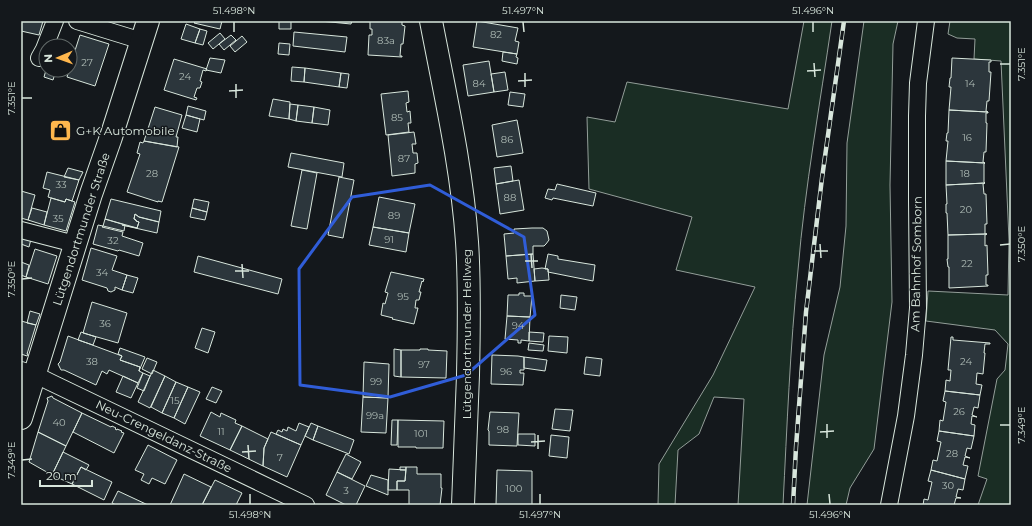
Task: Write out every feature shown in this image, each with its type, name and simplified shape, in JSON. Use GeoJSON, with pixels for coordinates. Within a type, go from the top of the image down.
{"type":"FeatureCollection","features":[{"type":"Feature","properties":{"kind":"main road","name":"Lütgendortmunder Hellweg"},"geometry":{"type":"LineString","coordinates":[[431,21],[454,141],[467,240],[469,332],[463,505]]}},
{"type":"Feature","properties":{"kind":"main road","name":"Lütgendortmunder Straße"},"geometry":{"type":"LineString","coordinates":[[21,418],[28,372],[75,244],[145,31]]}},
{"type":"Feature","properties":{"kind":"street"},"geometry":{"type":"LineString","coordinates":[[49,38],[56,21]]}},
{"type":"Feature","properties":{"kind":"street","name":"Lütgendortmunder Straße"},"geometry":{"type":"LineString","coordinates":[[77,21],[145,31]]}},
{"type":"Feature","properties":{"kind":"street","name":"Am Bahnhof Somborn"},"geometry":{"type":"LineString","coordinates":[[889,505],[906,416],[914,355],[918,308],[917,116],[918,83],[926,21]]}},
{"type":"Feature","properties":{"kind":"street"},"geometry":{"type":"LineString","coordinates":[[21,230],[75,244]]}},
{"type":"Feature","properties":{"kind":"street","name":"Neu-Crengeldanz-Straße"},"geometry":{"type":"LineString","coordinates":[[28,372],[306,505]]}},
{"type":"Feature","properties":{"kind":"highlighted area"},"geometry":{"type":"Polygon","coordinates":[[[430,185],[524,237],[535,315],[466,375],[390,397],[300,385],[299,269],[352,197],[430,185]]]}},
{"type":"Feature","properties":{"kind":"green space"},"geometry":{"type":"Polygon","coordinates":[[[804,21],[832,21],[801,239],[791,358],[783,505],[738,505],[744,399],[714,397],[699,434],[678,450],[675,505],[658,505],[659,464],[713,375],[755,287],[676,270],[692,217],[589,189],[587,117],[615,122],[627,82],[788,109],[804,21]]]}},
{"type":"Feature","properties":{"kind":"green space"},"geometry":{"type":"Polygon","coordinates":[[[864,21],[898,21],[893,44],[890,185],[892,302],[874,449],[850,488],[846,505],[807,505],[824,355],[840,287],[846,226],[847,143],[864,21]]]}},
{"type":"Feature","properties":{"kind":"green space"},"geometry":{"type":"Polygon","coordinates":[[[950,21],[1011,21],[1011,505],[978,505],[987,479],[978,476],[997,379],[1005,370],[1008,344],[995,330],[926,321],[928,291],[1008,295],[1009,240],[1001,61],[974,59],[975,39],[957,38],[948,34],[950,21]]]}},
{"type":"Feature","properties":{"kind":"building"},"geometry":{"type":"Polygon","coordinates":[[[21,21],[43,21],[39,35],[21,31],[21,21]]]}},
{"type":"Feature","properties":{"kind":"building"},"geometry":{"type":"Polygon","coordinates":[[[196,21],[222,21],[220,29],[194,23],[196,21]]]}},
{"type":"Feature","properties":{"kind":"building"},"geometry":{"type":"Polygon","coordinates":[[[279,21],[291,21],[291,29],[279,29],[279,21]]]}},
{"type":"Feature","properties":{"kind":"building"},"geometry":{"type":"Polygon","coordinates":[[[320,21],[352,21],[351,24],[320,21]]]}},
{"type":"Feature","properties":{"kind":"building"},"geometry":{"type":"Polygon","coordinates":[[[370,21],[402,21],[402,25],[405,26],[403,44],[401,44],[400,56],[402,57],[368,55],[369,35],[372,35],[370,21]]]}},
{"type":"Feature","properties":{"kind":"building"},"geometry":{"type":"Polygon","coordinates":[[[477,21],[518,28],[515,41],[519,42],[517,54],[473,47],[477,21]]]}},
{"type":"Feature","properties":{"kind":"building"},"geometry":{"type":"Polygon","coordinates":[[[186,24],[200,29],[195,43],[181,39],[186,24]]]}},
{"type":"Feature","properties":{"kind":"building"},"geometry":{"type":"Polygon","coordinates":[[[200,29],[207,31],[203,45],[195,43],[200,29]]]}},
{"type":"Feature","properties":{"kind":"building"},"geometry":{"type":"Polygon","coordinates":[[[294,32],[347,37],[345,52],[293,46],[294,32]]]}},
{"type":"Feature","properties":{"kind":"building"},"geometry":{"type":"Polygon","coordinates":[[[220,33],[225,39],[213,49],[208,43],[220,33]]]}},
{"type":"Feature","properties":{"kind":"building"},"geometry":{"type":"Polygon","coordinates":[[[80,35],[109,44],[95,86],[70,78],[78,78],[78,41],[80,35]]]}},
{"type":"Feature","properties":{"kind":"building"},"geometry":{"type":"Polygon","coordinates":[[[231,35],[236,40],[224,50],[219,44],[231,35]]]}},
{"type":"Feature","properties":{"kind":"building"},"geometry":{"type":"Polygon","coordinates":[[[242,36],[247,42],[235,52],[230,46],[242,36]]]}},
{"type":"Feature","properties":{"kind":"building"},"geometry":{"type":"Polygon","coordinates":[[[279,43],[290,44],[289,55],[278,54],[279,43]]]}},
{"type":"Feature","properties":{"kind":"building"},"geometry":{"type":"Polygon","coordinates":[[[503,52],[517,54],[517,64],[502,61],[503,52]]]}},
{"type":"Feature","properties":{"kind":"building"},"geometry":{"type":"Polygon","coordinates":[[[210,58],[225,60],[221,73],[206,70],[210,58]]]}},
{"type":"Feature","properties":{"kind":"building"},"geometry":{"type":"Polygon","coordinates":[[[952,58],[991,60],[991,62],[989,62],[989,72],[991,72],[989,101],[987,101],[986,111],[988,112],[949,110],[951,87],[949,87],[952,58]]]}},
{"type":"Feature","properties":{"kind":"building"},"geometry":{"type":"Polygon","coordinates":[[[174,59],[207,69],[206,71],[203,70],[200,88],[197,88],[194,97],[197,98],[196,100],[164,90],[174,59]]]}},
{"type":"Feature","properties":{"kind":"building"},"geometry":{"type":"Polygon","coordinates":[[[489,61],[494,92],[468,96],[463,65],[489,61]]]}},
{"type":"Feature","properties":{"kind":"building"},"geometry":{"type":"Polygon","coordinates":[[[292,67],[305,68],[304,82],[291,81],[292,67]]]}},
{"type":"Feature","properties":{"kind":"building"},"geometry":{"type":"Polygon","coordinates":[[[305,68],[341,73],[339,87],[304,82],[305,68]]]}},
{"type":"Feature","properties":{"kind":"building"},"geometry":{"type":"Polygon","coordinates":[[[505,72],[508,90],[494,92],[491,74],[505,72]]]}},
{"type":"Feature","properties":{"kind":"building"},"geometry":{"type":"Polygon","coordinates":[[[341,73],[349,74],[347,88],[339,87],[341,73]]]}},
{"type":"Feature","properties":{"kind":"building"},"geometry":{"type":"Polygon","coordinates":[[[408,91],[409,102],[406,103],[407,112],[410,111],[411,123],[408,123],[409,132],[386,135],[381,94],[408,91]]]}},
{"type":"Feature","properties":{"kind":"building"},"geometry":{"type":"Polygon","coordinates":[[[510,92],[525,94],[523,107],[508,105],[510,92]]]}},
{"type":"Feature","properties":{"kind":"building"},"geometry":{"type":"Polygon","coordinates":[[[273,99],[290,102],[289,119],[269,116],[273,99]]]}},
{"type":"Feature","properties":{"kind":"building"},"geometry":{"type":"Polygon","coordinates":[[[290,104],[298,105],[296,121],[289,119],[290,104]]]}},
{"type":"Feature","properties":{"kind":"building"},"geometry":{"type":"Polygon","coordinates":[[[298,105],[314,107],[312,123],[296,121],[298,105]]]}},
{"type":"Feature","properties":{"kind":"building"},"geometry":{"type":"Polygon","coordinates":[[[188,106],[206,111],[204,120],[186,115],[188,106]]]}},
{"type":"Feature","properties":{"kind":"building"},"geometry":{"type":"Polygon","coordinates":[[[155,107],[182,115],[176,137],[178,137],[177,147],[144,141],[155,107]]]}},
{"type":"Feature","properties":{"kind":"building"},"geometry":{"type":"Polygon","coordinates":[[[314,107],[330,110],[328,125],[312,123],[314,107]]]}},
{"type":"Feature","properties":{"kind":"building"},"geometry":{"type":"Polygon","coordinates":[[[949,110],[988,112],[986,113],[986,152],[984,152],[983,162],[985,163],[946,161],[949,110]]]}},
{"type":"Feature","properties":{"kind":"building"},"geometry":{"type":"Polygon","coordinates":[[[186,115],[200,119],[197,132],[182,128],[186,115]]]}},
{"type":"Feature","properties":{"kind":"building"},"geometry":{"type":"Polygon","coordinates":[[[517,120],[523,153],[497,157],[492,125],[517,120]]]}},
{"type":"Feature","properties":{"kind":"building"},"geometry":{"type":"Polygon","coordinates":[[[414,132],[416,144],[412,144],[413,153],[417,153],[418,163],[415,164],[415,173],[392,176],[388,135],[414,132]]]}},
{"type":"Feature","properties":{"kind":"building"},"geometry":{"type":"Polygon","coordinates":[[[144,141],[179,147],[162,202],[127,192],[140,154],[137,153],[140,142],[143,143],[144,141]]]}},
{"type":"Feature","properties":{"kind":"building"},"geometry":{"type":"Polygon","coordinates":[[[291,153],[344,163],[342,177],[288,167],[291,153]]]}},
{"type":"Feature","properties":{"kind":"building"},"geometry":{"type":"Polygon","coordinates":[[[946,161],[985,163],[985,183],[946,185],[946,161]]]}},
{"type":"Feature","properties":{"kind":"building"},"geometry":{"type":"Polygon","coordinates":[[[511,166],[513,181],[496,184],[494,168],[511,166]]]}},
{"type":"Feature","properties":{"kind":"building"},"geometry":{"type":"Polygon","coordinates":[[[68,168],[83,172],[79,180],[64,177],[68,168]]]}},
{"type":"Feature","properties":{"kind":"building"},"geometry":{"type":"Polygon","coordinates":[[[302,170],[317,173],[307,229],[291,226],[302,170]]]}},
{"type":"Feature","properties":{"kind":"building"},"geometry":{"type":"Polygon","coordinates":[[[47,172],[79,180],[72,201],[66,199],[65,202],[48,197],[50,190],[43,188],[47,172]]]}},
{"type":"Feature","properties":{"kind":"building"},"geometry":{"type":"Polygon","coordinates":[[[339,177],[354,180],[343,238],[328,235],[339,177]]]}},
{"type":"Feature","properties":{"kind":"building"},"geometry":{"type":"Polygon","coordinates":[[[519,180],[524,210],[500,214],[496,184],[519,180]]]}},
{"type":"Feature","properties":{"kind":"building"},"geometry":{"type":"Polygon","coordinates":[[[985,183],[983,184],[984,194],[986,194],[987,224],[985,224],[985,234],[987,234],[948,235],[946,185],[985,183]]]}},
{"type":"Feature","properties":{"kind":"building"},"geometry":{"type":"Polygon","coordinates":[[[557,184],[596,193],[593,206],[553,198],[552,200],[545,198],[548,189],[555,190],[557,184]]]}},
{"type":"Feature","properties":{"kind":"building"},"geometry":{"type":"Polygon","coordinates":[[[21,191],[35,195],[28,220],[21,218],[21,191]]]}},
{"type":"Feature","properties":{"kind":"building"},"geometry":{"type":"Polygon","coordinates":[[[379,197],[415,204],[409,233],[373,227],[379,197]]]}},
{"type":"Feature","properties":{"kind":"building"},"geometry":{"type":"Polygon","coordinates":[[[51,198],[65,202],[66,199],[75,202],[66,231],[44,225],[51,198]]]}},
{"type":"Feature","properties":{"kind":"building"},"geometry":{"type":"Polygon","coordinates":[[[111,199],[161,211],[159,222],[139,217],[135,214],[134,219],[139,222],[137,228],[105,219],[111,199]]]}},
{"type":"Feature","properties":{"kind":"building"},"geometry":{"type":"Polygon","coordinates":[[[194,199],[209,202],[207,212],[192,208],[194,199]]]}},
{"type":"Feature","properties":{"kind":"building"},"geometry":{"type":"Polygon","coordinates":[[[32,208],[47,212],[44,225],[28,220],[32,208]]]}},
{"type":"Feature","properties":{"kind":"building"},"geometry":{"type":"Polygon","coordinates":[[[192,208],[207,212],[205,220],[190,217],[192,208]]]}},
{"type":"Feature","properties":{"kind":"building"},"geometry":{"type":"Polygon","coordinates":[[[135,214],[139,217],[159,222],[157,233],[122,225],[137,228],[139,222],[134,219],[135,214]]]}},
{"type":"Feature","properties":{"kind":"building"},"geometry":{"type":"Polygon","coordinates":[[[105,219],[125,225],[124,231],[103,226],[105,219]]]}},
{"type":"Feature","properties":{"kind":"building"},"geometry":{"type":"Polygon","coordinates":[[[98,225],[123,232],[122,236],[143,243],[139,256],[93,244],[98,225]]]}},
{"type":"Feature","properties":{"kind":"building"},"geometry":{"type":"Polygon","coordinates":[[[373,227],[409,233],[406,252],[369,245],[373,227]]]}},
{"type":"Feature","properties":{"kind":"building"},"geometry":{"type":"Polygon","coordinates":[[[543,228],[547,231],[549,240],[546,244],[544,246],[533,246],[533,254],[506,256],[504,234],[514,233],[514,229],[543,228]]]}},
{"type":"Feature","properties":{"kind":"building"},"geometry":{"type":"Polygon","coordinates":[[[987,234],[985,235],[985,246],[987,245],[988,275],[986,275],[986,285],[988,286],[949,288],[949,267],[947,259],[948,235],[987,234]]]}},
{"type":"Feature","properties":{"kind":"building"},"geometry":{"type":"Polygon","coordinates":[[[21,236],[31,239],[29,247],[21,244],[21,236]]]}},
{"type":"Feature","properties":{"kind":"building"},"geometry":{"type":"Polygon","coordinates":[[[91,248],[117,256],[112,270],[127,275],[122,290],[115,287],[115,290],[111,292],[108,291],[107,288],[82,280],[91,248]]]}},
{"type":"Feature","properties":{"kind":"building"},"geometry":{"type":"Polygon","coordinates":[[[35,249],[57,256],[48,284],[26,277],[35,249]]]}},
{"type":"Feature","properties":{"kind":"building"},"geometry":{"type":"Polygon","coordinates":[[[533,254],[535,281],[517,283],[517,278],[508,279],[506,256],[533,254]]]}},
{"type":"Feature","properties":{"kind":"building"},"geometry":{"type":"Polygon","coordinates":[[[548,254],[558,256],[558,259],[595,265],[593,281],[548,272],[548,269],[545,269],[548,254]]]}},
{"type":"Feature","properties":{"kind":"building"},"geometry":{"type":"Polygon","coordinates":[[[198,256],[282,279],[278,294],[194,272],[198,256]]]}},
{"type":"Feature","properties":{"kind":"building"},"geometry":{"type":"Polygon","coordinates":[[[21,262],[29,265],[26,277],[21,275],[21,262]]]}},
{"type":"Feature","properties":{"kind":"building"},"geometry":{"type":"Polygon","coordinates":[[[534,269],[548,269],[549,280],[535,281],[534,269]]]}},
{"type":"Feature","properties":{"kind":"building"},"geometry":{"type":"Polygon","coordinates":[[[391,272],[424,279],[419,292],[421,292],[419,300],[416,300],[415,308],[418,308],[414,324],[381,315],[383,303],[385,304],[388,293],[385,292],[391,272]]]}},
{"type":"Feature","properties":{"kind":"building"},"geometry":{"type":"Polygon","coordinates":[[[127,275],[138,278],[133,293],[122,290],[127,275]]]}},
{"type":"Feature","properties":{"kind":"building"},"geometry":{"type":"Polygon","coordinates":[[[519,293],[524,293],[524,296],[532,296],[530,317],[507,316],[508,295],[519,295],[519,293]]]}},
{"type":"Feature","properties":{"kind":"building"},"geometry":{"type":"Polygon","coordinates":[[[561,295],[577,297],[575,310],[560,308],[561,295]]]}},
{"type":"Feature","properties":{"kind":"building"},"geometry":{"type":"Polygon","coordinates":[[[92,302],[127,313],[118,343],[83,333],[92,302]]]}},
{"type":"Feature","properties":{"kind":"building"},"geometry":{"type":"Polygon","coordinates":[[[30,311],[40,314],[36,325],[27,323],[30,311]]]}},
{"type":"Feature","properties":{"kind":"building"},"geometry":{"type":"Polygon","coordinates":[[[507,316],[530,317],[529,341],[521,340],[521,343],[518,343],[518,340],[505,339],[507,316]]]}},
{"type":"Feature","properties":{"kind":"building"},"geometry":{"type":"Polygon","coordinates":[[[21,321],[36,325],[27,356],[21,354],[21,321]]]}},
{"type":"Feature","properties":{"kind":"building"},"geometry":{"type":"Polygon","coordinates":[[[202,328],[215,332],[208,353],[195,348],[202,328]]]}},
{"type":"Feature","properties":{"kind":"building"},"geometry":{"type":"Polygon","coordinates":[[[81,332],[96,337],[93,345],[78,340],[81,332]]]}},
{"type":"Feature","properties":{"kind":"building"},"geometry":{"type":"Polygon","coordinates":[[[529,332],[544,333],[543,342],[529,341],[529,332]]]}},
{"type":"Feature","properties":{"kind":"building"},"geometry":{"type":"Polygon","coordinates":[[[68,336],[122,356],[120,360],[140,367],[139,371],[143,373],[138,383],[109,370],[107,374],[102,371],[96,385],[61,370],[58,364],[60,362],[68,336]]]}},
{"type":"Feature","properties":{"kind":"building"},"geometry":{"type":"Polygon","coordinates":[[[549,336],[568,337],[567,353],[548,351],[549,336]]]}},
{"type":"Feature","properties":{"kind":"building"},"geometry":{"type":"Polygon","coordinates":[[[951,337],[953,337],[953,340],[990,343],[985,344],[983,374],[977,373],[976,384],[982,385],[980,395],[945,391],[946,380],[950,381],[951,370],[948,370],[951,337]]]}},
{"type":"Feature","properties":{"kind":"building"},"geometry":{"type":"Polygon","coordinates":[[[529,343],[544,345],[543,351],[528,350],[529,343]]]}},
{"type":"Feature","properties":{"kind":"building"},"geometry":{"type":"Polygon","coordinates":[[[120,348],[145,357],[139,371],[140,367],[120,360],[122,356],[118,354],[120,348]]]}},
{"type":"Feature","properties":{"kind":"building"},"geometry":{"type":"Polygon","coordinates":[[[394,349],[401,350],[401,377],[394,376],[394,349]]]}},
{"type":"Feature","properties":{"kind":"building"},"geometry":{"type":"Polygon","coordinates":[[[420,349],[447,351],[446,378],[401,377],[401,350],[420,349]]]}},
{"type":"Feature","properties":{"kind":"building"},"geometry":{"type":"Polygon","coordinates":[[[492,355],[524,357],[524,370],[520,370],[520,373],[524,373],[523,385],[491,384],[492,355]]]}},
{"type":"Feature","properties":{"kind":"building"},"geometry":{"type":"Polygon","coordinates":[[[524,357],[547,360],[545,371],[524,368],[524,357]]]}},
{"type":"Feature","properties":{"kind":"building"},"geometry":{"type":"Polygon","coordinates":[[[586,357],[602,359],[600,376],[584,374],[586,357]]]}},
{"type":"Feature","properties":{"kind":"building"},"geometry":{"type":"Polygon","coordinates":[[[147,358],[157,362],[152,374],[142,369],[147,358]]]}},
{"type":"Feature","properties":{"kind":"building"},"geometry":{"type":"Polygon","coordinates":[[[364,362],[389,364],[388,398],[363,397],[364,362]]]}},
{"type":"Feature","properties":{"kind":"building"},"geometry":{"type":"Polygon","coordinates":[[[153,370],[165,376],[150,408],[138,402],[153,370]]]}},
{"type":"Feature","properties":{"kind":"building"},"geometry":{"type":"Polygon","coordinates":[[[143,373],[150,376],[144,391],[137,388],[143,373]]]}},
{"type":"Feature","properties":{"kind":"building"},"geometry":{"type":"Polygon","coordinates":[[[123,376],[138,383],[131,398],[116,392],[123,376]]]}},
{"type":"Feature","properties":{"kind":"building"},"geometry":{"type":"Polygon","coordinates":[[[165,376],[176,382],[162,413],[151,407],[165,376]]]}},
{"type":"Feature","properties":{"kind":"building"},"geometry":{"type":"Polygon","coordinates":[[[176,382],[188,387],[174,418],[162,413],[176,382]]]}},
{"type":"Feature","properties":{"kind":"building"},"geometry":{"type":"Polygon","coordinates":[[[188,387],[200,392],[185,424],[174,418],[188,387]]]}},
{"type":"Feature","properties":{"kind":"building"},"geometry":{"type":"Polygon","coordinates":[[[212,387],[222,391],[216,403],[206,399],[212,387]]]}},
{"type":"Feature","properties":{"kind":"building"},"geometry":{"type":"Polygon","coordinates":[[[945,391],[980,395],[978,408],[974,407],[972,415],[977,417],[972,416],[971,424],[975,425],[974,436],[939,431],[940,420],[943,421],[946,402],[943,401],[945,391]]]}},
{"type":"Feature","properties":{"kind":"building"},"geometry":{"type":"Polygon","coordinates":[[[52,396],[53,398],[82,413],[66,446],[38,432],[48,401],[47,398],[52,396]]]}},
{"type":"Feature","properties":{"kind":"building"},"geometry":{"type":"Polygon","coordinates":[[[363,397],[388,398],[386,433],[361,432],[363,397]]]}},
{"type":"Feature","properties":{"kind":"building"},"geometry":{"type":"Polygon","coordinates":[[[555,409],[573,410],[570,431],[552,429],[555,409]]]}},
{"type":"Feature","properties":{"kind":"building"},"geometry":{"type":"Polygon","coordinates":[[[211,412],[220,417],[221,413],[236,420],[235,423],[242,426],[230,450],[200,436],[211,412]]]}},
{"type":"Feature","properties":{"kind":"building"},"geometry":{"type":"Polygon","coordinates":[[[490,412],[519,413],[517,446],[489,445],[488,430],[490,412]]]}},
{"type":"Feature","properties":{"kind":"building"},"geometry":{"type":"Polygon","coordinates":[[[82,413],[124,433],[114,453],[73,432],[82,413]]]}},
{"type":"Feature","properties":{"kind":"building"},"geometry":{"type":"Polygon","coordinates":[[[392,420],[398,420],[397,445],[391,445],[392,420]]]}},
{"type":"Feature","properties":{"kind":"building"},"geometry":{"type":"Polygon","coordinates":[[[398,420],[444,421],[443,448],[398,447],[398,420]]]}},
{"type":"Feature","properties":{"kind":"building"},"geometry":{"type":"Polygon","coordinates":[[[299,423],[309,427],[301,445],[276,434],[278,430],[282,432],[283,429],[287,431],[288,427],[296,431],[299,423]]]}},
{"type":"Feature","properties":{"kind":"building"},"geometry":{"type":"Polygon","coordinates":[[[311,423],[318,426],[313,440],[305,436],[311,423]]]}},
{"type":"Feature","properties":{"kind":"building"},"geometry":{"type":"Polygon","coordinates":[[[242,426],[268,439],[264,448],[263,466],[230,450],[242,426]]]}},
{"type":"Feature","properties":{"kind":"building"},"geometry":{"type":"Polygon","coordinates":[[[318,426],[354,440],[349,454],[313,440],[318,426]]]}},
{"type":"Feature","properties":{"kind":"building"},"geometry":{"type":"Polygon","coordinates":[[[939,431],[974,436],[971,449],[967,448],[965,456],[970,458],[965,457],[963,465],[968,466],[965,479],[931,470],[933,460],[937,461],[941,442],[937,441],[939,431]]]}},
{"type":"Feature","properties":{"kind":"building"},"geometry":{"type":"Polygon","coordinates":[[[38,432],[66,446],[52,475],[29,462],[38,432]]]}},
{"type":"Feature","properties":{"kind":"building"},"geometry":{"type":"Polygon","coordinates":[[[271,432],[301,445],[287,477],[263,466],[264,448],[271,432]]]}},
{"type":"Feature","properties":{"kind":"building"},"geometry":{"type":"Polygon","coordinates":[[[518,434],[535,434],[535,446],[518,445],[518,434]]]}},
{"type":"Feature","properties":{"kind":"building"},"geometry":{"type":"Polygon","coordinates":[[[551,435],[569,437],[567,458],[549,456],[551,435]]]}},
{"type":"Feature","properties":{"kind":"building"},"geometry":{"type":"Polygon","coordinates":[[[148,445],[177,460],[165,484],[152,478],[149,484],[141,480],[144,474],[135,470],[148,445]]]}},
{"type":"Feature","properties":{"kind":"building"},"geometry":{"type":"Polygon","coordinates":[[[63,452],[89,465],[86,470],[81,467],[72,484],[52,475],[63,452]]]}},
{"type":"Feature","properties":{"kind":"building"},"geometry":{"type":"Polygon","coordinates":[[[346,454],[361,462],[352,479],[337,472],[346,454]]]}},
{"type":"Feature","properties":{"kind":"building"},"geometry":{"type":"Polygon","coordinates":[[[81,467],[112,482],[104,500],[72,484],[81,467]]]}},
{"type":"Feature","properties":{"kind":"building"},"geometry":{"type":"Polygon","coordinates":[[[400,467],[406,467],[406,470],[400,470],[400,467]]]}},
{"type":"Feature","properties":{"kind":"building"},"geometry":{"type":"Polygon","coordinates":[[[406,467],[417,467],[417,474],[441,474],[442,488],[440,505],[409,505],[409,490],[397,490],[397,481],[405,481],[406,467]]]}},
{"type":"Feature","properties":{"kind":"building"},"geometry":{"type":"Polygon","coordinates":[[[389,469],[406,470],[405,481],[397,481],[397,490],[388,490],[389,469]]]}},
{"type":"Feature","properties":{"kind":"building"},"geometry":{"type":"Polygon","coordinates":[[[497,470],[532,471],[532,505],[496,505],[497,470]]]}},
{"type":"Feature","properties":{"kind":"building"},"geometry":{"type":"Polygon","coordinates":[[[931,470],[965,479],[963,490],[958,489],[956,497],[961,498],[956,498],[954,505],[923,505],[924,499],[928,500],[932,482],[928,481],[931,470]]]}},
{"type":"Feature","properties":{"kind":"building"},"geometry":{"type":"Polygon","coordinates":[[[337,472],[365,486],[356,505],[346,505],[326,495],[337,472]]]}},
{"type":"Feature","properties":{"kind":"building"},"geometry":{"type":"Polygon","coordinates":[[[184,474],[211,487],[202,505],[170,505],[184,474]]]}},
{"type":"Feature","properties":{"kind":"building"},"geometry":{"type":"Polygon","coordinates":[[[371,475],[388,480],[388,495],[366,486],[371,475]]]}},
{"type":"Feature","properties":{"kind":"building"},"geometry":{"type":"Polygon","coordinates":[[[215,480],[242,493],[236,505],[202,505],[215,480]]]}},
{"type":"Feature","properties":{"kind":"building"},"geometry":{"type":"Polygon","coordinates":[[[118,491],[148,505],[116,505],[112,503],[118,491]]]}},
{"type":"Feature","properties":{"kind":"railway"},"geometry":{"type":"LineString","coordinates":[[793,505],[806,312],[822,178],[844,21]]}},
{"type":"Feature","properties":{"kind":"place","name":"G+K Automobile"},"geometry":{"type":"Point","coordinates":[61,130]}}]}
